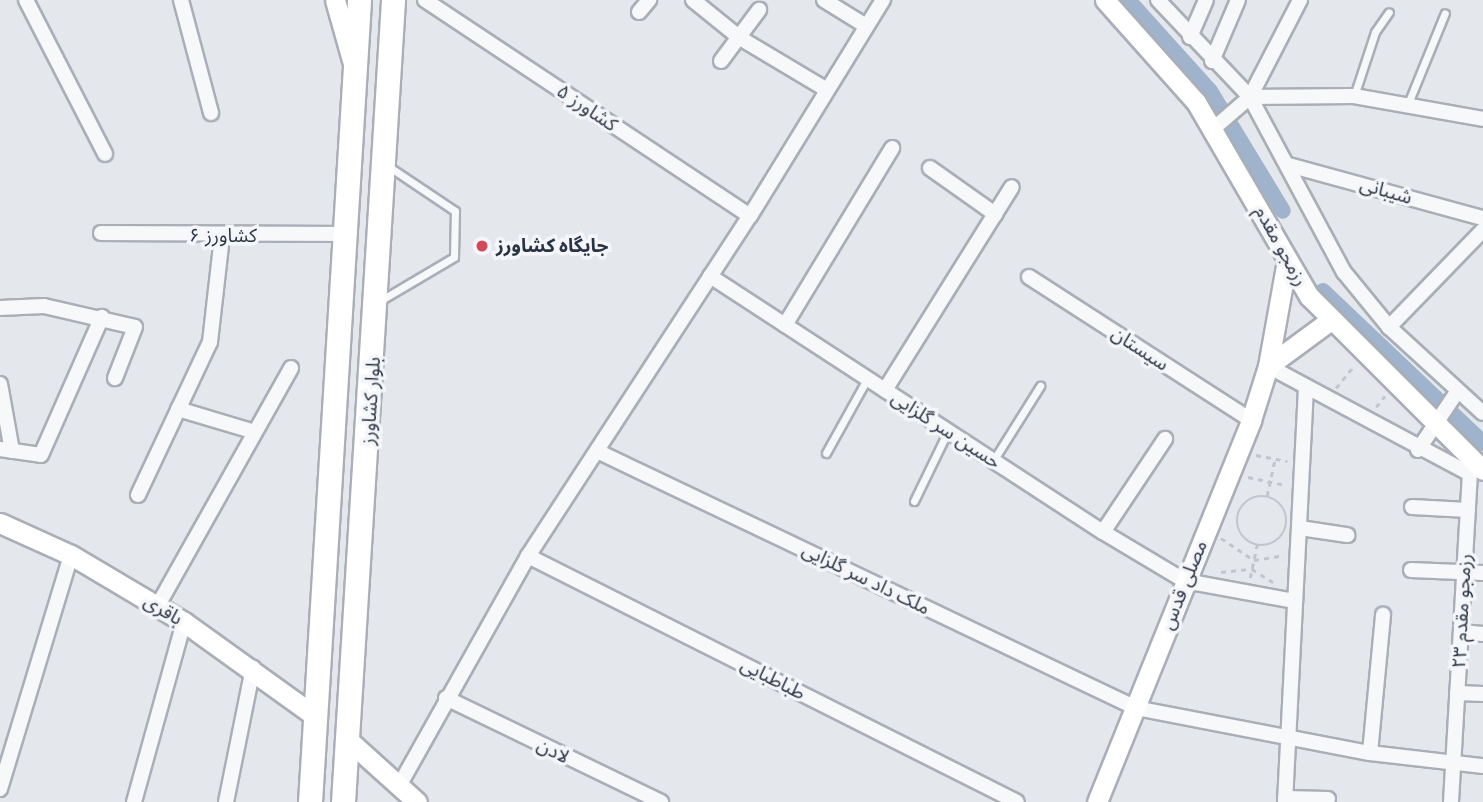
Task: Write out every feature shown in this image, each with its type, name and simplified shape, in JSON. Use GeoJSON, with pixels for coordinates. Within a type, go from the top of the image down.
{"type":"FeatureCollection","features":[{"type":"Feature","properties":{"kind":"main road","name":"بلوار کشاورز"},"geometry":{"type":"LineString","coordinates":[[310,802],[359,0]]}},
{"type":"Feature","properties":{"kind":"main road","name":"بلوار کشاورز"},"geometry":{"type":"LineString","coordinates":[[343,802],[378,302],[393,0]]}},
{"type":"Feature","properties":{"kind":"street"},"geometry":{"type":"LineString","coordinates":[[26,0],[105,154]]}},
{"type":"Feature","properties":{"kind":"street"},"geometry":{"type":"LineString","coordinates":[[181,0],[211,113]]}},
{"type":"Feature","properties":{"kind":"street"},"geometry":{"type":"LineString","coordinates":[[335,0],[355,69]]}},
{"type":"Feature","properties":{"kind":"street","name":"کشاورز ۵"},"geometry":{"type":"LineString","coordinates":[[425,0],[750,216]]}},
{"type":"Feature","properties":{"kind":"street"},"geometry":{"type":"LineString","coordinates":[[639,12],[649,0]]}},
{"type":"Feature","properties":{"kind":"street"},"geometry":{"type":"LineString","coordinates":[[693,0],[740,38],[827,90]]}},
{"type":"Feature","properties":{"kind":"street"},"geometry":{"type":"LineString","coordinates":[[824,0],[866,26]]}},
{"type":"Feature","properties":{"kind":"street"},"geometry":{"type":"LineString","coordinates":[[399,786],[528,556],[750,216],[883,0]]}},
{"type":"Feature","properties":{"kind":"street","name":"رزمجو مقدم"},"geometry":{"type":"LineString","coordinates":[[1105,0],[1217,126],[1287,260],[1309,296],[1436,423],[1474,468]]}},
{"type":"Feature","properties":{"kind":"street"},"geometry":{"type":"LineString","coordinates":[[1158,0],[1246,101],[1289,164],[1344,272],[1389,327],[1457,393],[1483,412]]}},
{"type":"Feature","properties":{"kind":"street"},"geometry":{"type":"LineString","coordinates":[[1190,37],[1206,0]]}},
{"type":"Feature","properties":{"kind":"street"},"geometry":{"type":"LineString","coordinates":[[1212,61],[1238,0]]}},
{"type":"Feature","properties":{"kind":"street"},"geometry":{"type":"LineString","coordinates":[[1217,126],[1246,101],[1300,0]]}},
{"type":"Feature","properties":{"kind":"street"},"geometry":{"type":"LineString","coordinates":[[721,61],[759,10]]}},
{"type":"Feature","properties":{"kind":"street"},"geometry":{"type":"LineString","coordinates":[[1246,101],[1354,96],[1406,109],[1483,119]]}},
{"type":"Feature","properties":{"kind":"street"},"geometry":{"type":"LineString","coordinates":[[785,325],[892,149]]}},
{"type":"Feature","properties":{"kind":"street","name":"شیبانی"},"geometry":{"type":"LineString","coordinates":[[1289,164],[1483,218]]}},
{"type":"Feature","properties":{"kind":"street"},"geometry":{"type":"LineString","coordinates":[[930,168],[995,214]]}},
{"type":"Feature","properties":{"kind":"street"},"geometry":{"type":"LineString","coordinates":[[885,390],[1012,187]]}},
{"type":"Feature","properties":{"kind":"street"},"geometry":{"type":"LineString","coordinates":[[1389,327],[1483,230]]}},
{"type":"Feature","properties":{"kind":"street","name":"کشاورز ۶"},"geometry":{"type":"LineString","coordinates":[[101,233],[222,236],[345,234]]}},
{"type":"Feature","properties":{"kind":"street"},"geometry":{"type":"LineString","coordinates":[[138,495],[210,342],[222,236]]}},
{"type":"Feature","properties":{"kind":"street","name":"مصلی قدس"},"geometry":{"type":"LineString","coordinates":[[1097,802],[1251,420],[1268,366],[1287,260]]}},
{"type":"Feature","properties":{"kind":"street","name":"حسین سر گلزایی"},"geometry":{"type":"LineString","coordinates":[[710,276],[1103,532],[1185,581]]}},
{"type":"Feature","properties":{"kind":"street","name":"سیستان"},"geometry":{"type":"LineString","coordinates":[[1029,277],[1251,420]]}},
{"type":"Feature","properties":{"kind":"street"},"geometry":{"type":"LineString","coordinates":[[0,308],[44,306],[102,317],[135,327],[115,378]]}},
{"type":"Feature","properties":{"kind":"street"},"geometry":{"type":"LineString","coordinates":[[0,384],[6,450],[41,455],[102,317]]}},
{"type":"Feature","properties":{"kind":"street"},"geometry":{"type":"LineString","coordinates":[[1332,319],[1268,366],[1418,450],[1474,468]]}},
{"type":"Feature","properties":{"kind":"street"},"geometry":{"type":"LineString","coordinates":[[157,607],[291,368]]}},
{"type":"Feature","properties":{"kind":"street"},"geometry":{"type":"LineString","coordinates":[[1306,387],[1285,800],[1328,799]]}},
{"type":"Feature","properties":{"kind":"street"},"geometry":{"type":"LineString","coordinates":[[1418,450],[1457,393]]}},
{"type":"Feature","properties":{"kind":"street"},"geometry":{"type":"LineString","coordinates":[[178,409],[255,432]]}},
{"type":"Feature","properties":{"kind":"street"},"geometry":{"type":"LineString","coordinates":[[1103,532],[1165,439]]}},
{"type":"Feature","properties":{"kind":"street","name":"ملک داد سر گلزایی"},"geometry":{"type":"LineString","coordinates":[[597,451],[1136,708],[1370,753],[1483,766]]}},
{"type":"Feature","properties":{"kind":"street","name":"رزمجو مقدم ۲۳"},"geometry":{"type":"LineString","coordinates":[[1451,802],[1468,510],[1474,468]]}},
{"type":"Feature","properties":{"kind":"street"},"geometry":{"type":"LineString","coordinates":[[1412,507],[1468,510]]}},
{"type":"Feature","properties":{"kind":"street","name":"باقری"},"geometry":{"type":"LineString","coordinates":[[0,523],[71,555],[184,622],[253,668],[315,716]]}},
{"type":"Feature","properties":{"kind":"street"},"geometry":{"type":"LineString","coordinates":[[1300,528],[1348,535]]}},
{"type":"Feature","properties":{"kind":"street"},"geometry":{"type":"LineString","coordinates":[[0,789],[71,555]]}},
{"type":"Feature","properties":{"kind":"street","name":"طباطبایی"},"geometry":{"type":"LineString","coordinates":[[528,556],[1017,802]]}},
{"type":"Feature","properties":{"kind":"street"},"geometry":{"type":"LineString","coordinates":[[1411,569],[1483,573]]}},
{"type":"Feature","properties":{"kind":"street"},"geometry":{"type":"LineString","coordinates":[[1185,581],[1295,601]]}},
{"type":"Feature","properties":{"kind":"street"},"geometry":{"type":"LineString","coordinates":[[1370,753],[1383,615]]}},
{"type":"Feature","properties":{"kind":"street"},"geometry":{"type":"LineString","coordinates":[[134,802],[184,622]]}},
{"type":"Feature","properties":{"kind":"street"},"geometry":{"type":"LineString","coordinates":[[1461,632],[1483,634]]}},
{"type":"Feature","properties":{"kind":"street"},"geometry":{"type":"LineString","coordinates":[[226,802],[253,668]]}},
{"type":"Feature","properties":{"kind":"street"},"geometry":{"type":"LineString","coordinates":[[1457,693],[1483,694]]}},
{"type":"Feature","properties":{"kind":"street","name":"لادن"},"geometry":{"type":"LineString","coordinates":[[446,698],[661,802]]}},
{"type":"Feature","properties":{"kind":"street"},"geometry":{"type":"LineString","coordinates":[[347,739],[417,802]]}},
{"type":"Feature","properties":{"kind":"lane"},"geometry":{"type":"LineString","coordinates":[[1354,96],[1375,32],[1388,12]]}},
{"type":"Feature","properties":{"kind":"lane"},"geometry":{"type":"LineString","coordinates":[[1406,109],[1445,13]]}},
{"type":"Feature","properties":{"kind":"lane"},"geometry":{"type":"LineString","coordinates":[[378,302],[454,257],[456,211],[383,162]]}},
{"type":"Feature","properties":{"kind":"lane"},"geometry":{"type":"LineString","coordinates":[[826,453],[867,379]]}},
{"type":"Feature","properties":{"kind":"lane"},"geometry":{"type":"LineString","coordinates":[[993,461],[1040,386]]}},
{"type":"Feature","properties":{"kind":"lane"},"geometry":{"type":"LineString","coordinates":[[914,501],[948,431]]}},
{"type":"Feature","properties":{"kind":"path"},"geometry":{"type":"LineString","coordinates":[[1327,399],[1365,352]]}},
{"type":"Feature","properties":{"kind":"path"},"geometry":{"type":"LineString","coordinates":[[1366,421],[1395,383]]}},
{"type":"Feature","properties":{"kind":"path"},"geometry":{"type":"LineString","coordinates":[[1239,450],[1302,464]]}},
{"type":"Feature","properties":{"kind":"path"},"geometry":{"type":"LineString","coordinates":[[1267,496],[1275,459]]}},
{"type":"Feature","properties":{"kind":"path"},"geometry":{"type":"LineString","coordinates":[[1229,474],[1290,485]]}},
{"type":"Feature","properties":{"kind":"path"},"geometry":{"type":"LineString","coordinates":[[1267,496],[1286,511],[1286,528],[1272,544],[1257,545],[1243,536],[1237,520],[1244,505],[1267,496]]}},
{"type":"Feature","properties":{"kind":"path"},"geometry":{"type":"LineString","coordinates":[[1207,529],[1254,560],[1298,553]]}},
{"type":"Feature","properties":{"kind":"path"},"geometry":{"type":"LineString","coordinates":[[1247,592],[1257,545]]}},
{"type":"Feature","properties":{"kind":"waterway"},"geometry":{"type":"LineString","coordinates":[[1128,0],[1210,91],[1283,211]]}},
{"type":"Feature","properties":{"kind":"waterway"},"geometry":{"type":"LineString","coordinates":[[1323,291],[1483,443]]}},
{"type":"Feature","properties":{"kind":"place","name":"جایگاه کشاورز"},"geometry":{"type":"Point","coordinates":[482,246]}}]}
